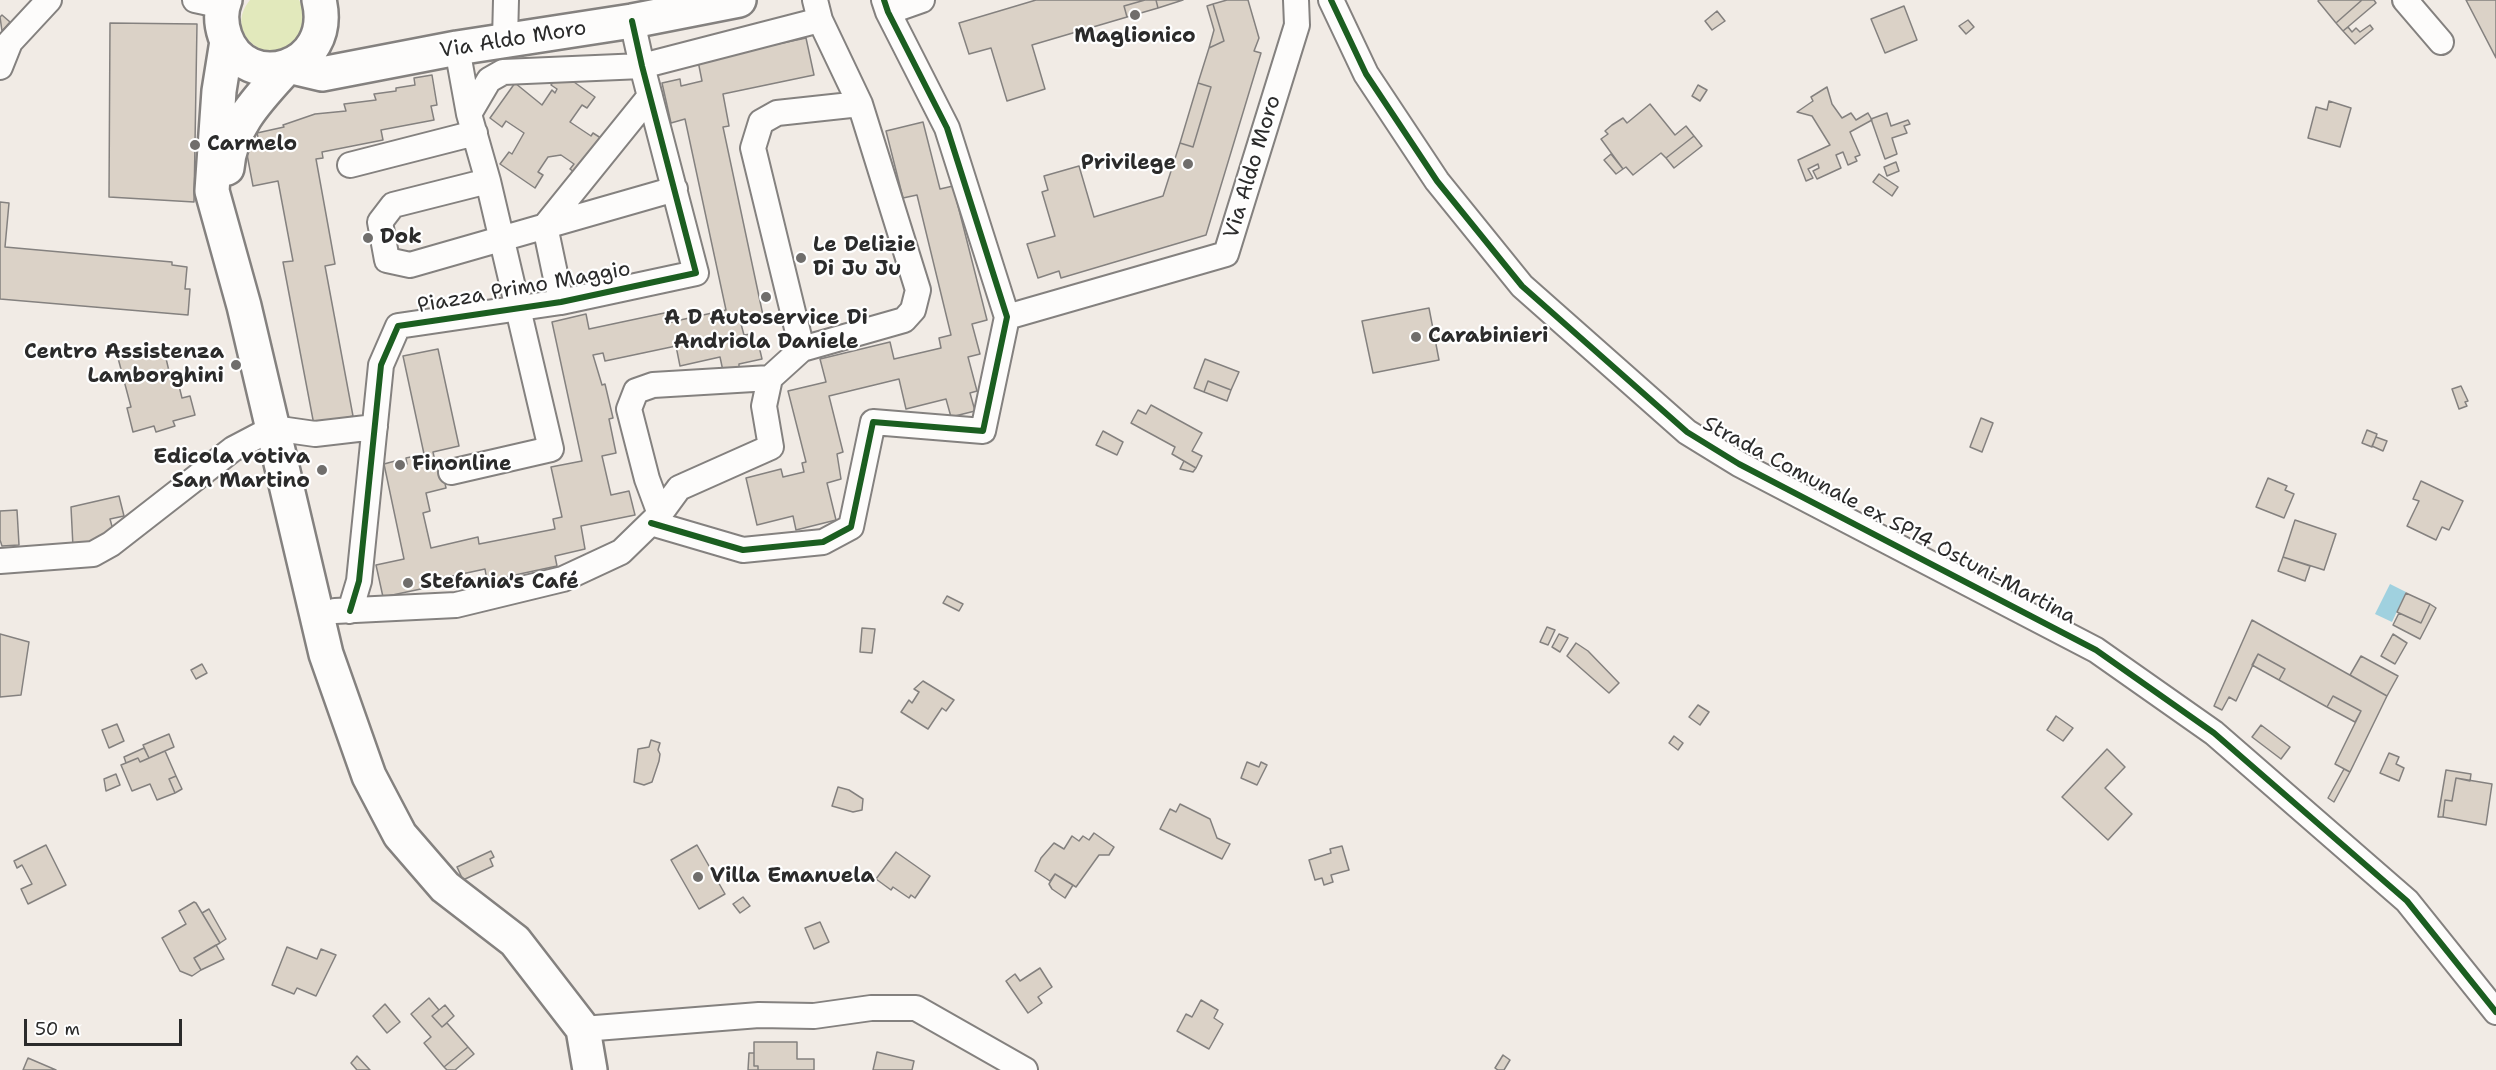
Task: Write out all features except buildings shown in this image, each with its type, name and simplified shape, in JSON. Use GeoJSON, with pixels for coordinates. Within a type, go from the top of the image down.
{"type":"FeatureCollection","features":[{"type":"Feature","properties":{"kind":"main road"},"geometry":{"type":"LineString","coordinates":[[222,229],[227,158],[240,124],[288,66],[303,58],[314,46],[321,30],[322,14],[319,0]]}},
{"type":"Feature","properties":{"kind":"main road","name":"Via Aldo Moro"},"geometry":{"type":"LineString","coordinates":[[226,41],[235,53],[252,65],[274,69],[288,66],[322,74],[457,48],[632,21],[739,0]]}},
{"type":"Feature","properties":{"kind":"main road"},"geometry":{"type":"LineString","coordinates":[[214,2],[221,18],[226,41],[219,91],[212,190],[244,306],[326,654],[369,776],[400,835],[446,887],[515,941],[583,1029],[590,1070]]}},
{"type":"Feature","properties":{"kind":"street"},"geometry":{"type":"LineString","coordinates":[[0,67],[10,42],[49,0]]}},
{"type":"Feature","properties":{"kind":"street"},"geometry":{"type":"LineString","coordinates":[[505,40],[506,0]]}},
{"type":"Feature","properties":{"kind":"street"},"geometry":{"type":"LineString","coordinates":[[656,518],[743,550],[823,542],[851,527],[873,422],[983,431],[1007,316],[947,128],[886,6],[922,0]]}},
{"type":"Feature","properties":{"kind":"street","name":"Via Aldo Moro"},"geometry":{"type":"LineString","coordinates":[[1007,316],[1226,254],[1297,25],[1296,0]]}},
{"type":"Feature","properties":{"kind":"street","name":"Strada Comunale ex SP14 Ostuni-Martina"},"geometry":{"type":"LineString","coordinates":[[1333,0],[1366,74],[1437,181],[1522,286],[1613,368],[1687,432],[1739,464],[2096,650],[2214,733],[2407,901],[2496,1012]]}},
{"type":"Feature","properties":{"kind":"street"},"geometry":{"type":"LineString","coordinates":[[2405,0],[2440,42]]}},
{"type":"Feature","properties":{"kind":"street"},"geometry":{"type":"LineString","coordinates":[[317,612],[456,605],[563,579],[621,552],[656,518],[680,488],[771,447],[764,406],[770,378],[802,349],[904,320],[913,310],[918,290],[860,104],[818,10],[642,66],[503,72],[489,80],[472,124],[350,165]]}},
{"type":"Feature","properties":{"kind":"street","name":"Piazza Primo Maggio"},"geometry":{"type":"LineString","coordinates":[[350,611],[359,580],[381,365],[398,326],[561,302],[696,273],[632,21]]}},
{"type":"Feature","properties":{"kind":"street","name":"Piazza Primo Maggio"},"geometry":{"type":"LineString","coordinates":[[451,472],[551,449],[488,181],[472,124],[457,48]]}},
{"type":"Feature","properties":{"kind":"street"},"geometry":{"type":"LineString","coordinates":[[545,226],[650,96]]}},
{"type":"Feature","properties":{"kind":"street"},"geometry":{"type":"LineString","coordinates":[[802,349],[753,148],[760,122],[777,113],[860,104]]}},
{"type":"Feature","properties":{"kind":"street"},"geometry":{"type":"LineString","coordinates":[[488,181],[393,205],[380,222],[387,260],[410,266],[675,189]]}},
{"type":"Feature","properties":{"kind":"street"},"geometry":{"type":"LineString","coordinates":[[545,226],[561,302]]}},
{"type":"Feature","properties":{"kind":"street"},"geometry":{"type":"LineString","coordinates":[[656,518],[629,409],[636,391],[653,385],[770,378]]}},
{"type":"Feature","properties":{"kind":"street"},"geometry":{"type":"LineString","coordinates":[[0,561],[93,554],[111,544],[233,449],[273,428],[315,434],[375,427]]}},
{"type":"Feature","properties":{"kind":"street"},"geometry":{"type":"LineString","coordinates":[[583,1029],[759,1015],[814,1016],[871,1008],[916,1008],[1025,1070]]}},
{"type":"Feature","properties":{"kind":"green space"},"geometry":{"type":"Polygon","coordinates":[[[250,0],[299,0],[304,11],[304,22],[294,45],[283,51],[271,52],[258,48],[248,40],[242,28],[242,15],[250,0]]]}},
{"type":"Feature","properties":{"kind":"water"},"geometry":{"type":"Polygon","coordinates":[[[2390,584],[2406,592],[2392,622],[2375,614],[2390,584]]]}},
{"type":"Feature","properties":{"kind":"cycle path"},"geometry":{"type":"LineString","coordinates":[[651,523],[743,550],[823,542],[851,527],[873,422],[983,431],[1007,317],[947,128],[884,0]]}},
{"type":"Feature","properties":{"kind":"cycle path"},"geometry":{"type":"LineString","coordinates":[[1331,0],[1366,74],[1437,181],[1522,286],[1687,432],[1739,464],[2096,650],[2214,733],[2407,901],[2496,1012]]}},
{"type":"Feature","properties":{"kind":"cycle path"},"geometry":{"type":"LineString","coordinates":[[350,611],[359,581],[381,365],[398,326],[561,302],[696,273],[632,21]]}},
{"type":"Feature","properties":{"kind":"place","name":"Maglionico"},"geometry":{"type":"Point","coordinates":[1135,15]}},
{"type":"Feature","properties":{"kind":"place","name":"Carmelo"},"geometry":{"type":"Point","coordinates":[195,145]}},
{"type":"Feature","properties":{"kind":"place","name":"Privilege"},"geometry":{"type":"Point","coordinates":[1188,164]}},
{"type":"Feature","properties":{"kind":"place","name":"Dok"},"geometry":{"type":"Point","coordinates":[368,238]}},
{"type":"Feature","properties":{"kind":"place","name":"Le Delizie Di Ju Ju"},"geometry":{"type":"Point","coordinates":[801,258]}},
{"type":"Feature","properties":{"kind":"place","name":"A D Autoservice Di Andriola Daniele"},"geometry":{"type":"Point","coordinates":[766,297]}},
{"type":"Feature","properties":{"kind":"place","name":"Carabinieri"},"geometry":{"type":"Point","coordinates":[1416,337]}},
{"type":"Feature","properties":{"kind":"place","name":"Centro Assistenza Lamborghini"},"geometry":{"type":"Point","coordinates":[236,365]}},
{"type":"Feature","properties":{"kind":"place","name":"Finonline"},"geometry":{"type":"Point","coordinates":[400,465]}},
{"type":"Feature","properties":{"kind":"place","name":"Edicola votiva San Martino"},"geometry":{"type":"Point","coordinates":[322,470]}},
{"type":"Feature","properties":{"kind":"place","name":"Stefania's Café"},"geometry":{"type":"Point","coordinates":[408,583]}},
{"type":"Feature","properties":{"kind":"place","name":"Villa Emanuela"},"geometry":{"type":"Point","coordinates":[698,877]}}]}
